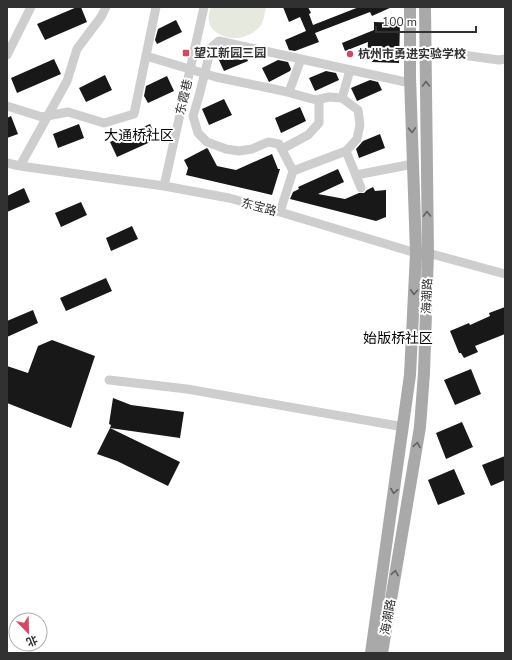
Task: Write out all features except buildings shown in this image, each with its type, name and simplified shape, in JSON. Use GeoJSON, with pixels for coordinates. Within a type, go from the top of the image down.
{"type":"FeatureCollection","features":[{"type":"Feature","properties":{"kind":"main road","name":"海潮路"},"geometry":{"type":"LineString","coordinates":[[371,653],[404,427],[422,253],[413,164],[410,83],[410,7]]}},
{"type":"Feature","properties":{"kind":"main road","name":"海潮路"},"geometry":{"type":"LineString","coordinates":[[382,653],[420,428],[424,373],[422,253],[425,7]]}},
{"type":"Feature","properties":{"kind":"street"},"geometry":{"type":"LineString","coordinates":[[7,55],[31,7]]}},
{"type":"Feature","properties":{"kind":"street"},"geometry":{"type":"LineString","coordinates":[[20,166],[67,81],[77,50],[101,17],[106,7]]}},
{"type":"Feature","properties":{"kind":"street"},"geometry":{"type":"LineString","coordinates":[[7,106],[42,117],[68,112],[104,124],[134,114],[156,7]]}},
{"type":"Feature","properties":{"kind":"street","name":"东霞巷"},"geometry":{"type":"LineString","coordinates":[[164,186],[204,7]]}},
{"type":"Feature","properties":{"kind":"street"},"geometry":{"type":"LineString","coordinates":[[280,212],[293,171],[279,144],[268,142],[252,149],[239,151],[226,149],[207,142],[198,133],[193,116],[211,48],[219,41],[410,83]]}},
{"type":"Feature","properties":{"kind":"street"},"geometry":{"type":"LineString","coordinates":[[440,52],[505,60]]}},
{"type":"Feature","properties":{"kind":"street"},"geometry":{"type":"LineString","coordinates":[[146,56],[205,74],[289,92],[316,100],[329,97],[342,98],[358,110],[360,125],[357,139],[346,151],[293,171]]}},
{"type":"Feature","properties":{"kind":"street"},"geometry":{"type":"LineString","coordinates":[[289,92],[301,59]]}},
{"type":"Feature","properties":{"kind":"street"},"geometry":{"type":"LineString","coordinates":[[342,98],[350,70]]}},
{"type":"Feature","properties":{"kind":"street"},"geometry":{"type":"LineString","coordinates":[[282,149],[308,135],[318,123],[319,99]]}},
{"type":"Feature","properties":{"kind":"street"},"geometry":{"type":"LineString","coordinates":[[346,151],[361,188]]}},
{"type":"Feature","properties":{"kind":"street","name":"东宝路"},"geometry":{"type":"LineString","coordinates":[[7,163],[164,186],[229,198],[422,253],[505,274]]}},
{"type":"Feature","properties":{"kind":"street"},"geometry":{"type":"LineString","coordinates":[[356,175],[413,164]]}},
{"type":"Feature","properties":{"kind":"street"},"geometry":{"type":"LineString","coordinates":[[109,380],[187,389],[404,427]]}},
{"type":"Feature","properties":{"kind":"shaded area"},"geometry":{"type":"Polygon","coordinates":[[[211,7],[266,7],[263,21],[259,28],[247,35],[233,38],[216,32],[210,26],[209,13],[211,7]]]}},
{"type":"Feature","properties":{"kind":"place","name":"望江新园三园"},"geometry":{"type":"Point","coordinates":[186,53]}},
{"type":"Feature","properties":{"kind":"place","name":"杭州市勇进实验学校"},"geometry":{"type":"Point","coordinates":[350,54]}},
{"type":"Feature","properties":{"kind":"district","name":"大通桥社区"},"geometry":{"type":"Point","coordinates":[139,135]}},
{"type":"Feature","properties":{"kind":"district","name":"始版桥社区"},"geometry":{"type":"Point","coordinates":[398,338]}}]}
